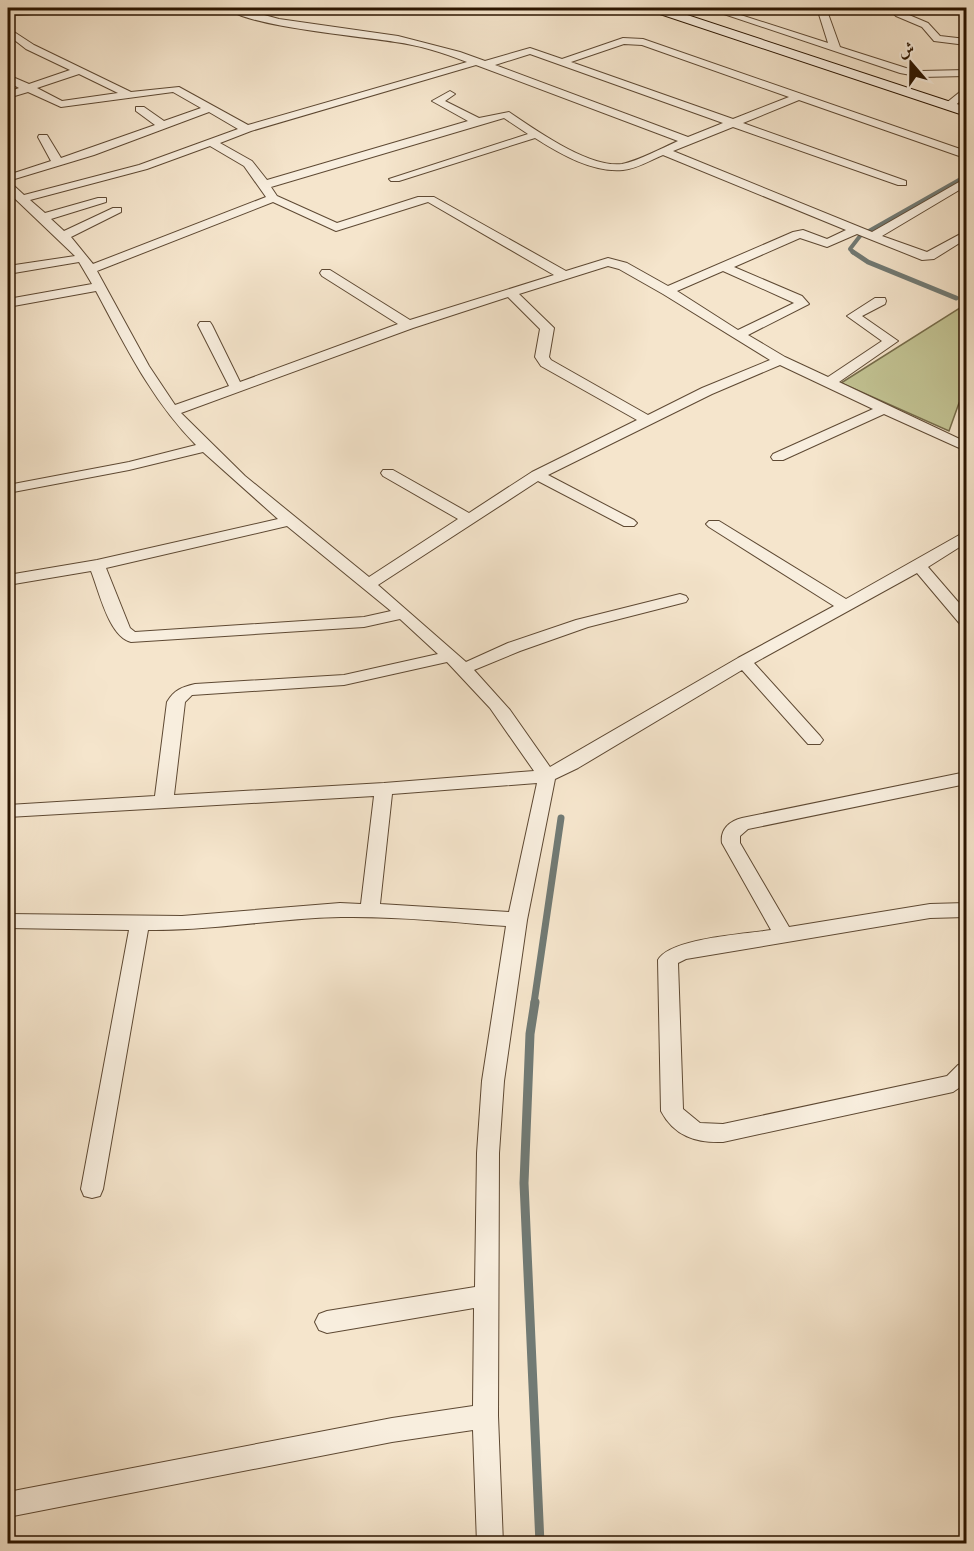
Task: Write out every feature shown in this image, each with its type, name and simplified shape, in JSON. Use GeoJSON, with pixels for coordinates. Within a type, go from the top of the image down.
{"type":"FeatureCollection","features":[{"type":"Feature","properties":{"kind":"main road"},"geometry":{"type":"LineString","coordinates":[[655,8],[962,104]]}},
{"type":"Feature","properties":{"kind":"main road"},"geometry":{"type":"LineString","coordinates":[[689,8],[962,104]]}},
{"type":"Feature","properties":{"kind":"street"},"geometry":{"type":"LineString","coordinates":[[8,12],[110,8]]}},
{"type":"Feature","properties":{"kind":"street"},"geometry":{"type":"LineString","coordinates":[[232,8],[279,22],[398,39],[480,64],[690,142]]}},
{"type":"Feature","properties":{"kind":"street"},"geometry":{"type":"LineString","coordinates":[[711,8],[744,13],[835,48],[912,73],[966,73]]}},
{"type":"Feature","properties":{"kind":"street"},"geometry":{"type":"LineString","coordinates":[[822,8],[835,48]]}},
{"type":"Feature","properties":{"kind":"street"},"geometry":{"type":"LineString","coordinates":[[893,8],[899,14],[925,25],[937,39],[966,42]]}},
{"type":"Feature","properties":{"kind":"street"},"geometry":{"type":"LineString","coordinates":[[8,31],[30,47],[130,94]]}},
{"type":"Feature","properties":{"kind":"street"},"geometry":{"type":"LineString","coordinates":[[562,62],[623,41],[637,41],[966,154]]}},
{"type":"Feature","properties":{"kind":"street"},"geometry":{"type":"LineString","coordinates":[[14,192],[143,167],[247,129],[530,51],[733,125],[902,183]]}},
{"type":"Feature","properties":{"kind":"street"},"geometry":{"type":"LineString","coordinates":[[8,95],[81,70]]}},
{"type":"Feature","properties":{"kind":"street"},"geometry":{"type":"LineString","coordinates":[[8,78],[61,104],[175,89],[247,129]]}},
{"type":"Feature","properties":{"kind":"street"},"geometry":{"type":"LineString","coordinates":[[439,89],[450,94],[438,100],[439,103],[478,122]]}},
{"type":"Feature","properties":{"kind":"street"},"geometry":{"type":"LineString","coordinates":[[264,185],[505,114],[535,135],[580,157],[618,168],[665,152],[798,97]]}},
{"type":"Feature","properties":{"kind":"street"},"geometry":{"type":"LineString","coordinates":[[8,178],[58,163],[210,108]]}},
{"type":"Feature","properties":{"kind":"street"},"geometry":{"type":"LineString","coordinates":[[140,109],[164,126]]}},
{"type":"Feature","properties":{"kind":"street"},"geometry":{"type":"LineString","coordinates":[[395,178],[535,135]]}},
{"type":"Feature","properties":{"kind":"street"},"geometry":{"type":"LineString","coordinates":[[43,137],[58,163]]}},
{"type":"Feature","properties":{"kind":"street"},"geometry":{"type":"LineString","coordinates":[[212,143],[249,162],[273,198],[336,228],[422,199],[430,199],[563,274]]}},
{"type":"Feature","properties":{"kind":"street"},"geometry":{"type":"LineString","coordinates":[[665,152],[922,256],[930,256],[966,234]]}},
{"type":"Feature","properties":{"kind":"street"},"geometry":{"type":"LineString","coordinates":[[873,236],[966,181]]}},
{"type":"Feature","properties":{"kind":"street"},"geometry":{"type":"LineString","coordinates":[[14,192],[40,218],[63,236],[87,264],[152,383],[173,411],[207,447],[288,521],[403,614],[456,663],[504,713],[547,776],[516,920],[493,1081],[488,1153],[485,1416],[490,1544]]}},
{"type":"Feature","properties":{"kind":"street"},"geometry":{"type":"LineString","coordinates":[[8,270],[87,264],[273,198]]}},
{"type":"Feature","properties":{"kind":"street"},"geometry":{"type":"LineString","coordinates":[[40,218],[102,200]]}},
{"type":"Feature","properties":{"kind":"street"},"geometry":{"type":"LineString","coordinates":[[63,236],[117,210]]}},
{"type":"Feature","properties":{"kind":"street"},"geometry":{"type":"LineString","coordinates":[[667,291],[797,235],[803,234],[827,243],[857,229]]}},
{"type":"Feature","properties":{"kind":"street"},"geometry":{"type":"LineString","coordinates":[[173,411],[408,325],[563,274],[608,262],[622,266],[667,291],[780,360],[966,447]]}},
{"type":"Feature","properties":{"kind":"street"},"geometry":{"type":"LineString","coordinates":[[724,267],[797,299],[803,304],[738,336]]}},
{"type":"Feature","properties":{"kind":"street"},"geometry":{"type":"LineString","coordinates":[[326,273],[408,325]]}},
{"type":"Feature","properties":{"kind":"street"},"geometry":{"type":"LineString","coordinates":[[8,303],[100,286]]}},
{"type":"Feature","properties":{"kind":"street"},"geometry":{"type":"LineString","coordinates":[[510,292],[547,328],[542,357],[546,363],[647,420]]}},
{"type":"Feature","properties":{"kind":"street"},"geometry":{"type":"LineString","coordinates":[[829,383],[891,341],[854,316],[880,301]]}},
{"type":"Feature","properties":{"kind":"street"},"geometry":{"type":"LineString","coordinates":[[206,325],[236,387]]}},
{"type":"Feature","properties":{"kind":"street"},"geometry":{"type":"LineString","coordinates":[[367,585],[537,475],[707,391],[780,360]]}},
{"type":"Feature","properties":{"kind":"street"},"geometry":{"type":"LineString","coordinates":[[778,457],[883,409]]}},
{"type":"Feature","properties":{"kind":"street"},"geometry":{"type":"LineString","coordinates":[[8,489],[121,467],[207,447]]}},
{"type":"Feature","properties":{"kind":"street"},"geometry":{"type":"LineString","coordinates":[[388,473],[469,519]]}},
{"type":"Feature","properties":{"kind":"street"},"geometry":{"type":"LineString","coordinates":[[537,475],[629,524]]}},
{"type":"Feature","properties":{"kind":"street"},"geometry":{"type":"LineString","coordinates":[[8,580],[97,565],[288,521]]}},
{"type":"Feature","properties":{"kind":"street"},"geometry":{"type":"LineString","coordinates":[[714,524],[846,606]]}},
{"type":"Feature","properties":{"kind":"street"},"geometry":{"type":"LineString","coordinates":[[8,811],[384,789],[547,776],[572,765],[744,662],[919,566],[966,537]]}},
{"type":"Feature","properties":{"kind":"street"},"geometry":{"type":"LineString","coordinates":[[97,565],[123,631],[131,637],[364,622],[403,614]]}},
{"type":"Feature","properties":{"kind":"street"},"geometry":{"type":"LineString","coordinates":[[919,566],[966,621]]}},
{"type":"Feature","properties":{"kind":"street"},"geometry":{"type":"LineString","coordinates":[[164,801],[176,702],[179,695],[185,692],[195,689],[344,680],[456,663],[514,647],[582,623],[680,599]]}},
{"type":"Feature","properties":{"kind":"street"},"geometry":{"type":"LineString","coordinates":[[744,662],[814,740]]}},
{"type":"Feature","properties":{"kind":"street"},"geometry":{"type":"LineString","coordinates":[[783,935],[731,843],[730,834],[734,829],[742,824],[966,778]]}},
{"type":"Feature","properties":{"kind":"street"},"geometry":{"type":"LineString","coordinates":[[370,911],[384,789]]}},
{"type":"Feature","properties":{"kind":"street"},"geometry":{"type":"LineString","coordinates":[[966,910],[930,911],[681,952],[668,960],[672,1111],[681,1123],[694,1132],[723,1133],[953,1083],[966,1071]]}},
{"type":"Feature","properties":{"kind":"street"},"geometry":{"type":"LineString","coordinates":[[8,921],[182,923],[301,912],[370,911],[516,920]]}},
{"type":"Feature","properties":{"kind":"street"},"geometry":{"type":"LineString","coordinates":[[92,1190],[141,922]]}},
{"type":"Feature","properties":{"kind":"street"},"geometry":{"type":"LineString","coordinates":[[327,1322],[486,1296]]}},
{"type":"Feature","properties":{"kind":"street"},"geometry":{"type":"LineString","coordinates":[[8,1505],[392,1430],[485,1416]]}},
{"type":"Feature","properties":{"kind":"green space"},"geometry":{"type":"Polygon","coordinates":[[[966,304],[966,398],[959,403],[949,431],[841,383],[966,304]]]}},
{"type":"Feature","properties":{"kind":"waterway"},"geometry":{"type":"LineString","coordinates":[[853,252],[850,249],[860,236],[966,176]]}},
{"type":"Feature","properties":{"kind":"waterway"},"geometry":{"type":"LineString","coordinates":[[853,252],[868,262],[956,298]]}},
{"type":"Feature","properties":{"kind":"waterway"},"geometry":{"type":"LineString","coordinates":[[534,1003],[561,818]]}},
{"type":"Feature","properties":{"kind":"waterway"},"geometry":{"type":"LineString","coordinates":[[535,1002],[530,1034],[524,1183],[540,1544]]}}]}
